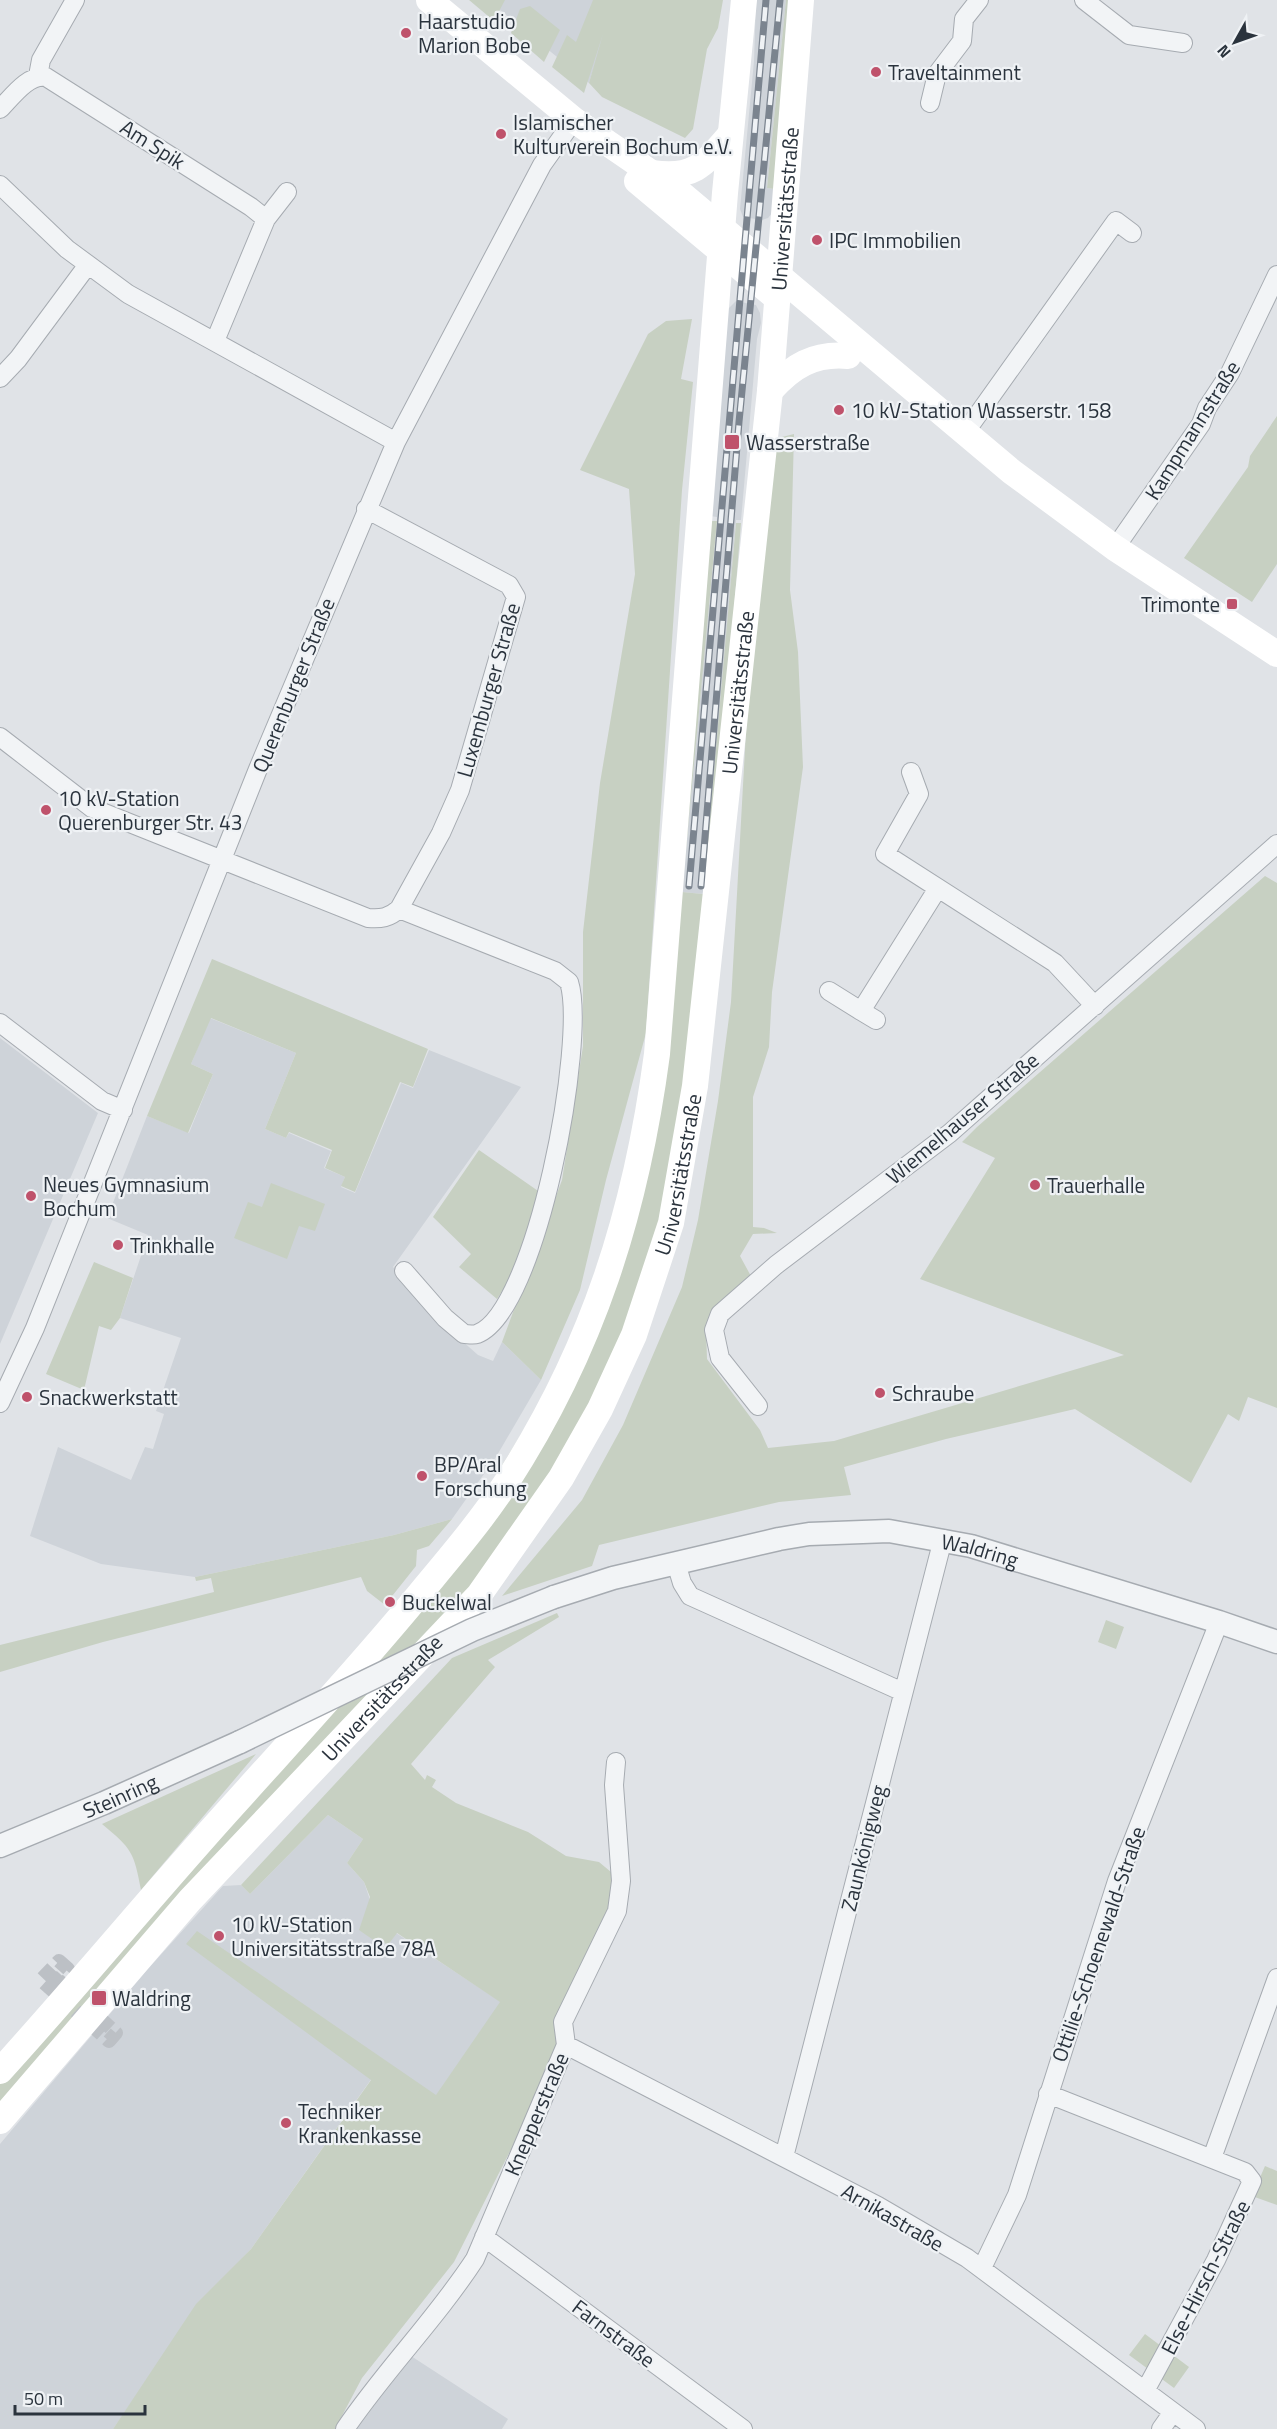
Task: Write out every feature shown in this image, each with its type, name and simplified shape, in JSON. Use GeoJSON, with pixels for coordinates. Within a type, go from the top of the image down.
{"type":"FeatureCollection","features":[{"type":"Feature","properties":{"kind":"main road"},"geometry":{"type":"LineString","coordinates":[[429,0],[574,120],[653,173],[721,240]]}},
{"type":"Feature","properties":{"kind":"main road","name":"Universitätsstraße"},"geometry":{"type":"LineString","coordinates":[[0,2070],[180,1864],[367,1657],[471,1531],[504,1486],[533,1439],[586,1335],[620,1242],[644,1144],[655,1066],[729,136],[744,0]]}},
{"type":"Feature","properties":{"kind":"main road","name":"Universitätsstraße"},"geometry":{"type":"LineString","coordinates":[[0,2121],[198,1892],[479,1595],[561,1478],[600,1409],[634,1335],[671,1223],[694,1097],[770,391],[783,199],[801,0]]}},
{"type":"Feature","properties":{"kind":"main road"},"geometry":{"type":"LineString","coordinates":[[574,120],[599,149],[721,240],[778,288],[964,434],[1115,548],[1276,652]]}},
{"type":"Feature","properties":{"kind":"main road"},"geometry":{"type":"LineString","coordinates":[[653,173],[673,176],[694,171],[710,158],[729,136]]}},
{"type":"Feature","properties":{"kind":"main road"},"geometry":{"type":"LineString","coordinates":[[778,288],[848,356],[913,405],[942,415]]}},
{"type":"Feature","properties":{"kind":"main road"},"geometry":{"type":"LineString","coordinates":[[770,391],[799,364],[822,356],[848,356]]}},
{"type":"Feature","properties":{"kind":"street"},"geometry":{"type":"LineString","coordinates":[[0,109],[38,76],[41,60],[75,0]]}},
{"type":"Feature","properties":{"kind":"street"},"geometry":{"type":"LineString","coordinates":[[930,103],[937,74],[962,41],[964,19],[979,0]]}},
{"type":"Feature","properties":{"kind":"street"},"geometry":{"type":"LineString","coordinates":[[1084,0],[1129,35],[1183,43]]}},
{"type":"Feature","properties":{"kind":"street","name":"Am Spik"},"geometry":{"type":"LineString","coordinates":[[38,76],[55,82],[266,219]]}},
{"type":"Feature","properties":{"kind":"street","name":"Querenburger Straße"},"geometry":{"type":"LineString","coordinates":[[0,1403],[35,1328],[222,859],[366,509],[396,442],[542,165],[574,120]]}},
{"type":"Feature","properties":{"kind":"street"},"geometry":{"type":"LineString","coordinates":[[0,185],[87,266],[128,294],[396,442]]}},
{"type":"Feature","properties":{"kind":"street"},"geometry":{"type":"LineString","coordinates":[[215,341],[266,219],[287,192]]}},
{"type":"Feature","properties":{"kind":"street"},"geometry":{"type":"LineString","coordinates":[[964,434],[1116,221],[1132,232]]}},
{"type":"Feature","properties":{"kind":"street"},"geometry":{"type":"LineString","coordinates":[[0,378],[18,359],[87,266]]}},
{"type":"Feature","properties":{"kind":"street","name":"Kampmannstraße"},"geometry":{"type":"LineString","coordinates":[[1115,548],[1201,424],[1207,408],[1230,373],[1277,275]]}},
{"type":"Feature","properties":{"kind":"street","name":"Luxemburger Straße"},"geometry":{"type":"LineString","coordinates":[[366,509],[509,585],[516,597],[459,790],[441,833],[399,909]]}},
{"type":"Feature","properties":{"kind":"street"},"geometry":{"type":"LineString","coordinates":[[0,737],[92,808],[368,918],[382,919],[399,909],[555,971],[569,982],[575,1011],[558,1151],[529,1252],[512,1295],[494,1321],[478,1334],[464,1334],[445,1318],[404,1271]]}},
{"type":"Feature","properties":{"kind":"street"},"geometry":{"type":"LineString","coordinates":[[910,772],[919,794],[885,854],[1055,963],[1095,1006]]}},
{"type":"Feature","properties":{"kind":"street","name":"Wiemelhauser Straße"},"geometry":{"type":"LineString","coordinates":[[758,1406],[720,1358],[714,1330],[720,1314],[776,1265],[950,1133],[1277,844]]}},
{"type":"Feature","properties":{"kind":"street"},"geometry":{"type":"LineString","coordinates":[[829,991],[869,1015],[938,888]]}},
{"type":"Feature","properties":{"kind":"street"},"geometry":{"type":"LineString","coordinates":[[0,1023],[102,1101],[123,1110]]}},
{"type":"Feature","properties":{"kind":"street","name":"Waldring"},"geometry":{"type":"LineString","coordinates":[[240,1742],[472,1630],[554,1597],[676,1563],[809,1534],[889,1531],[943,1539],[1219,1622],[1277,1642]]}},
{"type":"Feature","properties":{"kind":"street","name":"Zaunkönigweg"},"geometry":{"type":"LineString","coordinates":[[784,2157],[943,1539]]}},
{"type":"Feature","properties":{"kind":"street"},"geometry":{"type":"LineString","coordinates":[[676,1563],[682,1583],[690,1596],[903,1692]]}},
{"type":"Feature","properties":{"kind":"street","name":"Ottilie-Schoenewald-Straße"},"geometry":{"type":"LineString","coordinates":[[982,2268],[1017,2195],[1117,1881],[1219,1622]]}},
{"type":"Feature","properties":{"kind":"street","name":"Steinring"},"geometry":{"type":"LineString","coordinates":[[0,1846],[240,1742]]}},
{"type":"Feature","properties":{"kind":"street","name":"Knepperstraße"},"geometry":{"type":"LineString","coordinates":[[345,2429],[375,2385],[458,2285],[484,2237],[566,2045],[563,2022],[617,1911],[621,1881],[614,1785],[616,1762]]}},
{"type":"Feature","properties":{"kind":"street"},"geometry":{"type":"LineString","coordinates":[[1212,2158],[1277,1978]]}},
{"type":"Feature","properties":{"kind":"street","name":"Arnikastraße"},"geometry":{"type":"LineString","coordinates":[[566,2045],[878,2206],[982,2268],[1196,2429]]}},
{"type":"Feature","properties":{"kind":"street","name":"Else-Hirsch-Straße"},"geometry":{"type":"LineString","coordinates":[[1048,2094],[1245,2172],[1252,2181],[1211,2271],[1145,2391]]}},
{"type":"Feature","properties":{"kind":"street","name":"Farnstraße"},"geometry":{"type":"LineString","coordinates":[[484,2237],[743,2429]]}},
{"type":"Feature","properties":{"kind":"street"},"geometry":{"type":"LineString","coordinates":[[1161,2429],[1173,2412]]}},
{"type":"Feature","properties":{"kind":"shaded area"},"geometry":{"type":"Polygon","coordinates":[[[488,0],[615,0],[589,83],[524,30],[488,0]]]}},
{"type":"Feature","properties":{"kind":"shaded area"},"geometry":{"type":"Polygon","coordinates":[[[756,0],[786,0],[767,188],[774,189],[772,213],[768,218],[762,220],[743,217],[740,209],[754,61],[756,0]]]}},
{"type":"Feature","properties":{"kind":"shaded area"},"geometry":{"type":"Polygon","coordinates":[[[736,301],[756,305],[761,323],[757,339],[741,520],[736,520],[704,894],[682,892],[717,521],[717,517],[710,516],[726,322],[728,309],[736,301]]]}},
{"type":"Feature","properties":{"kind":"shaded area"},"geometry":{"type":"Polygon","coordinates":[[[210,1018],[296,1053],[265,1129],[286,1138],[289,1133],[331,1151],[324,1168],[345,1177],[341,1187],[355,1193],[401,1083],[413,1088],[429,1050],[521,1087],[393,1267],[442,1323],[478,1355],[493,1361],[502,1342],[541,1380],[496,1457],[452,1519],[394,1535],[195,1577],[101,1564],[30,1536],[58,1447],[131,1480],[145,1447],[153,1449],[164,1414],[156,1411],[181,1338],[120,1318],[148,1235],[107,1218],[147,1116],[189,1133],[213,1074],[191,1064],[210,1018]]]}},
{"type":"Feature","properties":{"kind":"shaded area","name":"Neues Gymnasium Bochum"},"geometry":{"type":"Polygon","coordinates":[[[0,1038],[98,1113],[0,1344],[0,1038]]]}},
{"type":"Feature","properties":{"kind":"shaded area"},"geometry":{"type":"Polygon","coordinates":[[[328,1815],[363,1839],[347,1863],[364,1882],[384,1942],[388,1945],[396,1933],[501,2002],[436,2096],[384,2061],[251,2249],[198,2305],[113,2429],[0,2429],[0,2144],[147,1970],[223,1886],[241,1885],[250,1894],[328,1815]]]}},
{"type":"Feature","properties":{"kind":"shaded area"},"geometry":{"type":"Polygon","coordinates":[[[411,2356],[508,2419],[502,2429],[355,2429],[377,2396],[411,2356]]]}},
{"type":"Feature","properties":{"kind":"green space"},"geometry":{"type":"Polygon","coordinates":[[[469,0],[505,0],[494,21],[469,0]]]}},
{"type":"Feature","properties":{"kind":"green space"},"geometry":{"type":"Polygon","coordinates":[[[593,0],[723,0],[718,28],[707,49],[693,129],[685,138],[602,97],[589,83],[603,34],[584,93],[552,67],[567,35],[576,42],[593,0]]]}},
{"type":"Feature","properties":{"kind":"green space"},"geometry":{"type":"Polygon","coordinates":[[[786,0],[789,0],[774,189],[767,188],[786,0]]]}},
{"type":"Feature","properties":{"kind":"green space"},"geometry":{"type":"Polygon","coordinates":[[[530,6],[560,30],[544,62],[511,33],[520,9],[530,6]]]}},
{"type":"Feature","properties":{"kind":"green space"},"geometry":{"type":"Polygon","coordinates":[[[692,319],[681,379],[693,382],[682,490],[646,1033],[606,1180],[580,1290],[541,1380],[502,1342],[562,1180],[583,1046],[583,932],[600,783],[635,574],[629,489],[580,470],[648,334],[666,321],[692,319]]]}},
{"type":"Feature","properties":{"kind":"green space"},"geometry":{"type":"Polygon","coordinates":[[[1277,416],[1277,564],[1252,602],[1184,558],[1248,467],[1250,456],[1277,416]]]}},
{"type":"Feature","properties":{"kind":"green space"},"geometry":{"type":"Polygon","coordinates":[[[794,434],[790,590],[798,652],[803,767],[772,992],[769,1047],[753,1097],[753,1227],[777,1233],[753,1234],[740,1256],[752,1278],[714,1311],[706,1326],[707,1359],[760,1430],[768,1448],[834,1441],[1124,1355],[920,1279],[995,1158],[962,1142],[1265,876],[1277,883],[1277,1408],[1248,1397],[1239,1421],[1228,1414],[1191,1483],[1075,1409],[946,1439],[844,1467],[851,1495],[779,1502],[599,1545],[592,1566],[502,1596],[582,1500],[623,1425],[682,1287],[698,1220],[718,1101],[731,1002],[750,659],[774,439],[794,434]]]}},
{"type":"Feature","properties":{"kind":"green space"},"geometry":{"type":"Polygon","coordinates":[[[709,521],[717,521],[682,892],[703,894],[736,523],[741,523],[732,634],[679,1130],[649,1266],[585,1421],[478,1578],[0,2107],[0,2084],[401,1630],[618,1276],[709,521]]]}},
{"type":"Feature","properties":{"kind":"green space"},"geometry":{"type":"Polygon","coordinates":[[[212,959],[428,1049],[413,1087],[400,1082],[355,1192],[341,1186],[345,1177],[325,1168],[332,1150],[289,1132],[286,1138],[265,1129],[296,1053],[211,1018],[191,1064],[213,1074],[188,1133],[147,1116],[212,959]]]}},
{"type":"Feature","properties":{"kind":"green space"},"geometry":{"type":"Polygon","coordinates":[[[479,1150],[541,1193],[517,1268],[497,1299],[459,1267],[471,1254],[433,1217],[479,1150]]]}},
{"type":"Feature","properties":{"kind":"green space"},"geometry":{"type":"Polygon","coordinates":[[[271,1183],[325,1204],[315,1231],[299,1226],[287,1259],[234,1238],[248,1202],[262,1207],[271,1183]]]}},
{"type":"Feature","properties":{"kind":"green space"},"geometry":{"type":"Polygon","coordinates":[[[94,1262],[133,1278],[120,1318],[111,1330],[99,1326],[84,1390],[46,1374],[94,1262]]]}},
{"type":"Feature","properties":{"kind":"green space"},"geometry":{"type":"Polygon","coordinates":[[[452,1519],[429,1546],[417,1550],[416,1566],[385,1605],[367,1591],[361,1577],[103,1642],[0,1672],[0,1645],[214,1592],[211,1578],[196,1581],[195,1577],[394,1535],[452,1519]]]}},
{"type":"Feature","properties":{"kind":"green space"},"geometry":{"type":"Polygon","coordinates":[[[557,1613],[559,1617],[488,1660],[495,1667],[411,1764],[425,1780],[427,1775],[436,1780],[432,1787],[456,1803],[528,1832],[566,1856],[599,1862],[611,1872],[612,1901],[561,2022],[551,2067],[454,2262],[362,2378],[335,2429],[113,2429],[196,2304],[251,2249],[371,2080],[186,1944],[197,1931],[436,2095],[500,2002],[397,1933],[388,1945],[385,1943],[382,1946],[359,1930],[370,1897],[364,1882],[347,1863],[363,1839],[328,1815],[250,1894],[241,1885],[452,1658],[557,1613]]]}},
{"type":"Feature","properties":{"kind":"green space"},"geometry":{"type":"Polygon","coordinates":[[[1106,1620],[1124,1627],[1116,1649],[1098,1642],[1106,1620]]]}},
{"type":"Feature","properties":{"kind":"green space"},"geometry":{"type":"Polygon","coordinates":[[[256,1754],[141,1890],[130,1852],[102,1824],[256,1754]]]}},
{"type":"Feature","properties":{"kind":"green space"},"geometry":{"type":"Polygon","coordinates":[[[1265,2166],[1277,2171],[1277,2205],[1252,2196],[1265,2166]]]}},
{"type":"Feature","properties":{"kind":"green space"},"geometry":{"type":"Polygon","coordinates":[[[1145,2334],[1189,2367],[1174,2388],[1129,2355],[1145,2334]]]}},
{"type":"Feature","properties":{"kind":"tunnel"},"geometry":{"type":"LineString","coordinates":[[59,1961],[68,1969],[58,1980],[116,2033],[109,2041],[41,1980],[59,1961]]}},
{"type":"Feature","properties":{"kind":"railway"},"geometry":{"type":"LineString","coordinates":[[689,886],[766,0]]}},
{"type":"Feature","properties":{"kind":"railway"},"geometry":{"type":"LineString","coordinates":[[701,886],[739,422],[780,0]]}},
{"type":"Feature","properties":{"kind":"place","name":"Haarstudio Marion Bobe"},"geometry":{"type":"Point","coordinates":[406,33]}},
{"type":"Feature","properties":{"kind":"place","name":"Traveltainment"},"geometry":{"type":"Point","coordinates":[876,72]}},
{"type":"Feature","properties":{"kind":"place","name":"Islamischer Kulturverein Bochum e.V."},"geometry":{"type":"Point","coordinates":[501,134]}},
{"type":"Feature","properties":{"kind":"place","name":"IPC Immobilien"},"geometry":{"type":"Point","coordinates":[817,240]}},
{"type":"Feature","properties":{"kind":"place","name":"10 kV-Station Wasserstr. 158"},"geometry":{"type":"Point","coordinates":[839,410]}},
{"type":"Feature","properties":{"kind":"place","name":"Wasserstraße"},"geometry":{"type":"Point","coordinates":[732,442]}},
{"type":"Feature","properties":{"kind":"place","name":"Trimonte"},"geometry":{"type":"Point","coordinates":[1232,604]}},
{"type":"Feature","properties":{"kind":"place","name":"10 kV-Station Querenburger Str. 43"},"geometry":{"type":"Point","coordinates":[46,810]}},
{"type":"Feature","properties":{"kind":"place","name":"Trauerhalle"},"geometry":{"type":"Point","coordinates":[1035,1185]}},
{"type":"Feature","properties":{"kind":"place","name":"Neues Gymnasium Bochum"},"geometry":{"type":"Point","coordinates":[31,1196]}},
{"type":"Feature","properties":{"kind":"place","name":"Trinkhalle"},"geometry":{"type":"Point","coordinates":[118,1245]}},
{"type":"Feature","properties":{"kind":"place","name":"Schraube"},"geometry":{"type":"Point","coordinates":[880,1393]}},
{"type":"Feature","properties":{"kind":"place","name":"Snackwerkstatt"},"geometry":{"type":"Point","coordinates":[27,1397]}},
{"type":"Feature","properties":{"kind":"place","name":"BP/Aral Forschung"},"geometry":{"type":"Point","coordinates":[422,1476]}},
{"type":"Feature","properties":{"kind":"place","name":"Buckelwal"},"geometry":{"type":"Point","coordinates":[390,1602]}},
{"type":"Feature","properties":{"kind":"place","name":"10 kV-Station Universitätsstraße 78A"},"geometry":{"type":"Point","coordinates":[219,1936]}},
{"type":"Feature","properties":{"kind":"place","name":"Waldring"},"geometry":{"type":"Point","coordinates":[99,1998]}},
{"type":"Feature","properties":{"kind":"place","name":"Techniker Krankenkasse"},"geometry":{"type":"Point","coordinates":[286,2123]}}]}
